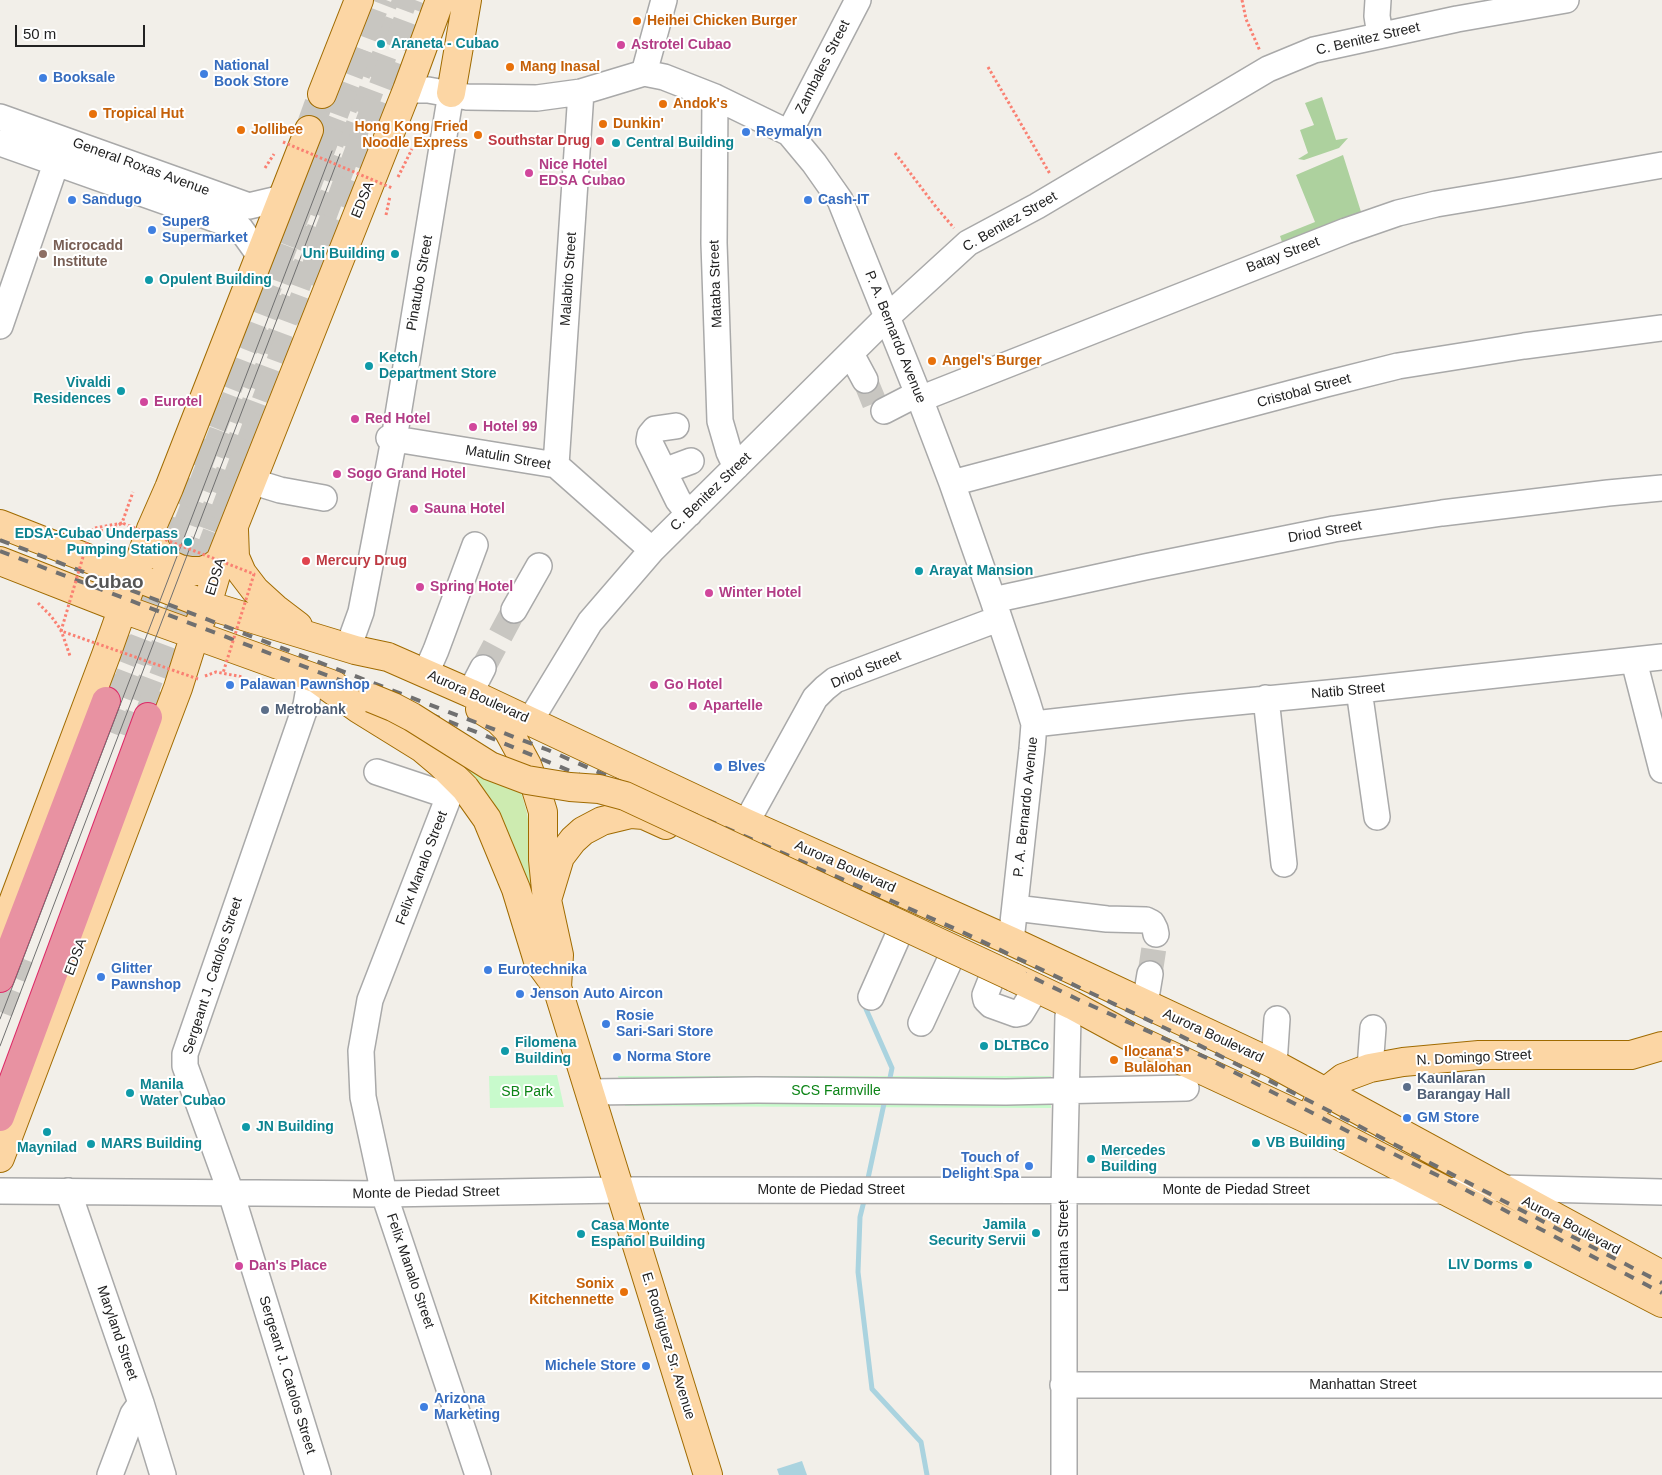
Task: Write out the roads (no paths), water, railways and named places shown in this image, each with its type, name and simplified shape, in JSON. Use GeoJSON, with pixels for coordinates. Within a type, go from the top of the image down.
{"type":"FeatureCollection","features":[{"type":"Feature","properties":{"kind":"highway"},"geometry":{"type":"LineString","coordinates":[[0,978],[106,701]]}},
{"type":"Feature","properties":{"kind":"highway","name":"EDSA"},"geometry":{"type":"LineString","coordinates":[[0,1117],[148,717]]}},
{"type":"Feature","properties":{"kind":"main road"},"geometry":{"type":"LineString","coordinates":[[322,94],[359,0]]}},
{"type":"Feature","properties":{"kind":"main road","name":"EDSA"},"geometry":{"type":"LineString","coordinates":[[0,1158],[178,688],[195,634],[208,605],[220,560],[407,90],[440,0]]}},
{"type":"Feature","properties":{"kind":"main road"},"geometry":{"type":"LineString","coordinates":[[451,93],[467,0]]}},
{"type":"Feature","properties":{"kind":"main road"},"geometry":{"type":"LineString","coordinates":[[0,937],[106,655],[151,529],[169,488],[309,130]]}},
{"type":"Feature","properties":{"kind":"main road","name":"Aurora Boulevard"},"geometry":{"type":"LineString","coordinates":[[0,524],[208,605],[352,649],[388,657],[432,681],[470,692],[746,823],[1011,941],[1274,1064],[1662,1275]]}},
{"type":"Feature","properties":{"kind":"main road"},"geometry":{"type":"LineString","coordinates":[[234,526],[235,557],[242,573],[255,590],[277,610],[314,637]]}},
{"type":"Feature","properties":{"kind":"main road"},"geometry":{"type":"LineString","coordinates":[[151,529],[152,539],[162,558],[180,570],[202,571],[212,567],[220,560]]}},
{"type":"Feature","properties":{"kind":"main road","name":"Aurora Boulevard"},"geometry":{"type":"LineString","coordinates":[[0,561],[123,609],[393,707],[490,766],[527,780],[570,787],[599,789],[625,796],[1002,978],[1072,1005],[1129,1036],[1307,1119],[1662,1303]]}},
{"type":"Feature","properties":{"kind":"main road"},"geometry":{"type":"LineString","coordinates":[[106,655],[115,640],[126,633],[137,629],[150,632],[162,638],[168,645],[174,662],[178,688]]}},
{"type":"Feature","properties":{"kind":"main road","name":"E. Rodriguez Sr. Avenue"},"geometry":{"type":"LineString","coordinates":[[314,678],[359,709],[422,748],[452,787],[488,819],[516,888],[538,961],[557,987],[708,1475]]}},
{"type":"Feature","properties":{"kind":"main road","name":"E. Rodriguez Sr. Avenue"},"geometry":{"type":"LineString","coordinates":[[432,681],[486,711],[498,720],[514,740],[527,765],[543,812],[546,900],[559,955],[557,987]]}},
{"type":"Feature","properties":{"kind":"main road"},"geometry":{"type":"LineString","coordinates":[[546,900],[560,857],[582,831],[610,819],[631,814],[644,815],[950,960],[1002,978],[1030,998],[1068,1016],[1129,1036]]}},
{"type":"Feature","properties":{"kind":"main road","name":"N. Domingo Street"},"geometry":{"type":"LineString","coordinates":[[1307,1119],[1325,1092],[1343,1078],[1370,1068],[1403,1062],[1479,1055],[1631,1055],[1662,1046]]}},
{"type":"Feature","properties":{"kind":"street"},"geometry":{"type":"LineString","coordinates":[[407,90],[428,90],[467,97],[536,98],[581,92],[644,73],[664,0]]}},
{"type":"Feature","properties":{"kind":"street","name":"Zambales Street"},"geometry":{"type":"LineString","coordinates":[[789,133],[858,0]]}},
{"type":"Feature","properties":{"kind":"street"},"geometry":{"type":"LineString","coordinates":[[1378,0],[1377,16],[1380,35]]}},
{"type":"Feature","properties":{"kind":"street","name":"C. Benitez Street"},"geometry":{"type":"LineString","coordinates":[[530,721],[590,622],[652,550],[886,318],[968,243],[1061,192],[1268,69],[1314,50],[1380,35],[1566,0]]}},
{"type":"Feature","properties":{"kind":"street","name":"P. A. Bernardo Avenue"},"geometry":{"type":"LineString","coordinates":[[644,73],[673,80],[715,97],[789,133],[814,163],[840,200],[952,483],[1034,724],[1011,941]]}},
{"type":"Feature","properties":{"kind":"street","name":"Malabito Street"},"geometry":{"type":"LineString","coordinates":[[556,466],[581,92]]}},
{"type":"Feature","properties":{"kind":"street","name":"Pinatubo Street"},"geometry":{"type":"LineString","coordinates":[[352,649],[361,612],[451,93]]}},
{"type":"Feature","properties":{"kind":"street","name":"Mataba Street"},"geometry":{"type":"LineString","coordinates":[[715,97],[714,243],[720,421],[736,468]]}},
{"type":"Feature","properties":{"kind":"street","name":"General Roxas Avenue"},"geometry":{"type":"LineString","coordinates":[[0,116],[64,140],[236,214]]}},
{"type":"Feature","properties":{"kind":"street"},"geometry":{"type":"LineString","coordinates":[[0,326],[64,140]]}},
{"type":"Feature","properties":{"kind":"street","name":"General Roxas Avenue"},"geometry":{"type":"LineString","coordinates":[[0,143],[57,164],[236,214],[249,206],[283,198]]}},
{"type":"Feature","properties":{"kind":"street","name":"Batay Street"},"geometry":{"type":"LineString","coordinates":[[884,411],[1346,231],[1398,213],[1436,204],[1662,165]]}},
{"type":"Feature","properties":{"kind":"street","name":"General Roxas Avenue"},"geometry":{"type":"LineString","coordinates":[[236,214],[240,228],[260,256]]}},
{"type":"Feature","properties":{"kind":"street","name":"Cristobal Street"},"geometry":{"type":"LineString","coordinates":[[952,483],[1398,366],[1524,346],[1662,328]]}},
{"type":"Feature","properties":{"kind":"street"},"geometry":{"type":"LineString","coordinates":[[851,354],[864,380]]}},
{"type":"Feature","properties":{"kind":"street"},"geometry":{"type":"LineString","coordinates":[[676,426],[655,429],[650,435],[650,441],[678,500],[689,514]]}},
{"type":"Feature","properties":{"kind":"street","name":"Matulin Street"},"geometry":{"type":"LineString","coordinates":[[391,439],[556,466],[652,550]]}},
{"type":"Feature","properties":{"kind":"street"},"geometry":{"type":"LineString","coordinates":[[664,472],[691,461]]}},
{"type":"Feature","properties":{"kind":"street"},"geometry":{"type":"LineString","coordinates":[[251,481],[280,490],[324,498]]}},
{"type":"Feature","properties":{"kind":"street","name":"Driod Street"},"geometry":{"type":"LineString","coordinates":[[746,823],[815,698],[825,688],[835,680],[996,610],[1145,568],[1334,530],[1442,513],[1662,488]]}},
{"type":"Feature","properties":{"kind":"street"},"geometry":{"type":"LineString","coordinates":[[432,681],[436,650],[475,545]]}},
{"type":"Feature","properties":{"kind":"street"},"geometry":{"type":"LineString","coordinates":[[514,610],[539,566]]}},
{"type":"Feature","properties":{"kind":"street","name":"Natib Street"},"geometry":{"type":"LineString","coordinates":[[1034,724],[1662,657]]}},
{"type":"Feature","properties":{"kind":"street"},"geometry":{"type":"LineString","coordinates":[[1634,661],[1662,770]]}},
{"type":"Feature","properties":{"kind":"street"},"geometry":{"type":"LineString","coordinates":[[470,692],[484,668]]}},
{"type":"Feature","properties":{"kind":"street","name":"Sergeant J. Catolos Street"},"geometry":{"type":"LineString","coordinates":[[314,678],[185,1054],[185,1066],[231,1193],[318,1475]]}},
{"type":"Feature","properties":{"kind":"street"},"geometry":{"type":"LineString","coordinates":[[1359,690],[1378,817]]}},
{"type":"Feature","properties":{"kind":"street"},"geometry":{"type":"LineString","coordinates":[[1266,698],[1284,864]]}},
{"type":"Feature","properties":{"kind":"street"},"geometry":{"type":"LineString","coordinates":[[377,772],[452,787]]}},
{"type":"Feature","properties":{"kind":"street","name":"Felix Manalo Street"},"geometry":{"type":"LineString","coordinates":[[452,787],[370,1000],[361,1051],[363,1097],[384,1194],[478,1475]]}},
{"type":"Feature","properties":{"kind":"street"},"geometry":{"type":"LineString","coordinates":[[1016,908],[1107,919],[1146,920],[1152,923],[1156,934]]}},
{"type":"Feature","properties":{"kind":"street"},"geometry":{"type":"LineString","coordinates":[[871,997],[898,936]]}},
{"type":"Feature","properties":{"kind":"street"},"geometry":{"type":"LineString","coordinates":[[921,1023],[950,960]]}},
{"type":"Feature","properties":{"kind":"street"},"geometry":{"type":"LineString","coordinates":[[1145,1004],[1150,974]]}},
{"type":"Feature","properties":{"kind":"street","name":"Lantana Street"},"geometry":{"type":"LineString","coordinates":[[1064,1475],[1064,1190],[1068,1016]]}},
{"type":"Feature","properties":{"kind":"street"},"geometry":{"type":"LineString","coordinates":[[1274,1064],[1277,1018]]}},
{"type":"Feature","properties":{"kind":"street"},"geometry":{"type":"LineString","coordinates":[[1370,1068],[1374,1028]]}},
{"type":"Feature","properties":{"kind":"street"},"geometry":{"type":"LineString","coordinates":[[591,1092],[682,1090],[1006,1092],[1186,1088]]}},
{"type":"Feature","properties":{"kind":"street","name":"Monte de Piedad Street"},"geometry":{"type":"LineString","coordinates":[[0,1191],[384,1194],[619,1190],[1446,1191],[1500,1188],[1662,1192]]}},
{"type":"Feature","properties":{"kind":"street","name":"Maryland Street"},"geometry":{"type":"LineString","coordinates":[[68,1191],[141,1403],[163,1475]]}},
{"type":"Feature","properties":{"kind":"street","name":"Manhattan Street"},"geometry":{"type":"LineString","coordinates":[[1063,1385],[1662,1385]]}},
{"type":"Feature","properties":{"kind":"street"},"geometry":{"type":"LineString","coordinates":[[110,1475],[132,1414],[141,1403]]}},
{"type":"Feature","properties":{"kind":"water"},"geometry":{"type":"Polygon","coordinates":[[[802,1461],[807,1475],[779,1475],[777,1469],[802,1461]]]}},
{"type":"Feature","properties":{"kind":"waterway"},"geometry":{"type":"LineString","coordinates":[[866,1009],[892,1068],[889,1083]]}},
{"type":"Feature","properties":{"kind":"waterway"},"geometry":{"type":"LineString","coordinates":[[867,1183],[885,1099]]}},
{"type":"Feature","properties":{"kind":"waterway"},"geometry":{"type":"LineString","coordinates":[[865,1197],[860,1217],[858,1272],[872,1389],[921,1442],[927,1475]]}},
{"type":"Feature","properties":{"kind":"tunnel"},"geometry":{"type":"LineString","coordinates":[[106,701],[322,147],[377,0]]}},
{"type":"Feature","properties":{"kind":"tunnel"},"geometry":{"type":"LineString","coordinates":[[107,731],[386,0]]}},
{"type":"Feature","properties":{"kind":"tunnel"},"geometry":{"type":"LineString","coordinates":[[129,737],[405,0]]}},
{"type":"Feature","properties":{"kind":"tunnel"},"geometry":{"type":"LineString","coordinates":[[148,717],[415,0]]}},
{"type":"Feature","properties":{"kind":"tunnel"},"geometry":{"type":"LineString","coordinates":[[309,130],[322,94]]}},
{"type":"Feature","properties":{"kind":"tunnel"},"geometry":{"type":"LineString","coordinates":[[865,380],[877,409],[880,412],[884,411]]}},
{"type":"Feature","properties":{"kind":"tunnel"},"geometry":{"type":"LineString","coordinates":[[483,668],[514,610]]}},
{"type":"Feature","properties":{"kind":"tunnel"},"geometry":{"type":"LineString","coordinates":[[1150,974],[1156,934]]}},
{"type":"Feature","properties":{"kind":"tunnel"},"geometry":{"type":"LineString","coordinates":[[0,1012],[21,958]]}},
{"type":"Feature","properties":{"kind":"tram line"},"geometry":{"type":"LineString","coordinates":[[0,1019],[332,151]]}},
{"type":"Feature","properties":{"kind":"tram line"},"geometry":{"type":"LineString","coordinates":[[0,1046],[340,154]]}},
{"type":"Feature","properties":{"kind":"railway"},"geometry":{"type":"LineString","coordinates":[[0,540],[548,750],[958,930],[1167,1029],[1662,1283]]}},
{"type":"Feature","properties":{"kind":"railway"},"geometry":{"type":"LineString","coordinates":[[0,551],[479,733],[695,823],[964,944],[1077,999],[1207,1058],[1351,1133],[1449,1181],[1662,1293]]}},
{"type":"Feature","properties":{"kind":"place","name":"Heihei Chicken Burger"},"geometry":{"type":"Point","coordinates":[637,21]}},
{"type":"Feature","properties":{"kind":"place","name":"Araneta - Cubao"},"geometry":{"type":"Point","coordinates":[381,44]}},
{"type":"Feature","properties":{"kind":"place","name":"Astrotel Cubao"},"geometry":{"type":"Point","coordinates":[621,45]}},
{"type":"Feature","properties":{"kind":"place","name":"Mang Inasal"},"geometry":{"type":"Point","coordinates":[510,67]}},
{"type":"Feature","properties":{"kind":"place","name":"National Book Store"},"geometry":{"type":"Point","coordinates":[204,74]}},
{"type":"Feature","properties":{"kind":"place","name":"Booksale"},"geometry":{"type":"Point","coordinates":[43,78]}},
{"type":"Feature","properties":{"kind":"place","name":"Andok's"},"geometry":{"type":"Point","coordinates":[663,104]}},
{"type":"Feature","properties":{"kind":"place","name":"Tropical Hut"},"geometry":{"type":"Point","coordinates":[93,114]}},
{"type":"Feature","properties":{"kind":"place","name":"Dunkin'"},"geometry":{"type":"Point","coordinates":[603,124]}},
{"type":"Feature","properties":{"kind":"place","name":"Jollibee"},"geometry":{"type":"Point","coordinates":[241,130]}},
{"type":"Feature","properties":{"kind":"place","name":"Reymalyn"},"geometry":{"type":"Point","coordinates":[746,132]}},
{"type":"Feature","properties":{"kind":"place","name":"Hong Kong Fried Noodle Express"},"geometry":{"type":"Point","coordinates":[478,135]}},
{"type":"Feature","properties":{"kind":"place","name":"Southstar Drug"},"geometry":{"type":"Point","coordinates":[600,141]}},
{"type":"Feature","properties":{"kind":"place","name":"Central Building"},"geometry":{"type":"Point","coordinates":[616,143]}},
{"type":"Feature","properties":{"kind":"place","name":"Nice Hotel EDSA Cubao"},"geometry":{"type":"Point","coordinates":[529,173]}},
{"type":"Feature","properties":{"kind":"place","name":"Sandugo"},"geometry":{"type":"Point","coordinates":[72,200]}},
{"type":"Feature","properties":{"kind":"place","name":"Cash-IT"},"geometry":{"type":"Point","coordinates":[808,200]}},
{"type":"Feature","properties":{"kind":"place","name":"Super8 Supermarket"},"geometry":{"type":"Point","coordinates":[152,230]}},
{"type":"Feature","properties":{"kind":"place","name":"Microcadd Institute"},"geometry":{"type":"Point","coordinates":[43,254]}},
{"type":"Feature","properties":{"kind":"place","name":"Uni Building"},"geometry":{"type":"Point","coordinates":[395,254]}},
{"type":"Feature","properties":{"kind":"place","name":"Opulent Building"},"geometry":{"type":"Point","coordinates":[149,280]}},
{"type":"Feature","properties":{"kind":"place","name":"Angel's Burger"},"geometry":{"type":"Point","coordinates":[932,361]}},
{"type":"Feature","properties":{"kind":"place","name":"Ketch Department Store"},"geometry":{"type":"Point","coordinates":[369,366]}},
{"type":"Feature","properties":{"kind":"place","name":"Vivaldi Residences"},"geometry":{"type":"Point","coordinates":[121,391]}},
{"type":"Feature","properties":{"kind":"place","name":"Eurotel"},"geometry":{"type":"Point","coordinates":[144,402]}},
{"type":"Feature","properties":{"kind":"place","name":"Red Hotel"},"geometry":{"type":"Point","coordinates":[355,419]}},
{"type":"Feature","properties":{"kind":"place","name":"Hotel 99"},"geometry":{"type":"Point","coordinates":[473,427]}},
{"type":"Feature","properties":{"kind":"place","name":"Sogo Grand Hotel"},"geometry":{"type":"Point","coordinates":[337,474]}},
{"type":"Feature","properties":{"kind":"place","name":"Sauna Hotel"},"geometry":{"type":"Point","coordinates":[414,509]}},
{"type":"Feature","properties":{"kind":"place","name":"EDSA-Cubao Underpass Pumping Station"},"geometry":{"type":"Point","coordinates":[188,542]}},
{"type":"Feature","properties":{"kind":"place","name":"Mercury Drug"},"geometry":{"type":"Point","coordinates":[306,561]}},
{"type":"Feature","properties":{"kind":"place","name":"Arayat Mansion"},"geometry":{"type":"Point","coordinates":[919,571]}},
{"type":"Feature","properties":{"kind":"place","name":"Spring Hotel"},"geometry":{"type":"Point","coordinates":[420,587]}},
{"type":"Feature","properties":{"kind":"place","name":"Winter Hotel"},"geometry":{"type":"Point","coordinates":[709,593]}},
{"type":"Feature","properties":{"kind":"place","name":"Palawan Pawnshop"},"geometry":{"type":"Point","coordinates":[230,685]}},
{"type":"Feature","properties":{"kind":"place","name":"Go Hotel"},"geometry":{"type":"Point","coordinates":[654,685]}},
{"type":"Feature","properties":{"kind":"place","name":"Apartelle"},"geometry":{"type":"Point","coordinates":[693,706]}},
{"type":"Feature","properties":{"kind":"place","name":"Metrobank"},"geometry":{"type":"Point","coordinates":[265,710]}},
{"type":"Feature","properties":{"kind":"place","name":"Blves"},"geometry":{"type":"Point","coordinates":[718,767]}},
{"type":"Feature","properties":{"kind":"place","name":"Eurotechnika"},"geometry":{"type":"Point","coordinates":[488,970]}},
{"type":"Feature","properties":{"kind":"place","name":"Glitter Pawnshop"},"geometry":{"type":"Point","coordinates":[101,977]}},
{"type":"Feature","properties":{"kind":"place","name":"Jenson Auto Aircon"},"geometry":{"type":"Point","coordinates":[520,994]}},
{"type":"Feature","properties":{"kind":"place","name":"Rosie Sari-Sari Store"},"geometry":{"type":"Point","coordinates":[606,1024]}},
{"type":"Feature","properties":{"kind":"place","name":"DLTBCo"},"geometry":{"type":"Point","coordinates":[984,1046]}},
{"type":"Feature","properties":{"kind":"place","name":"Filomena Building"},"geometry":{"type":"Point","coordinates":[505,1051]}},
{"type":"Feature","properties":{"kind":"place","name":"Norma Store"},"geometry":{"type":"Point","coordinates":[617,1057]}},
{"type":"Feature","properties":{"kind":"place","name":"Ilocana's Bulalohan"},"geometry":{"type":"Point","coordinates":[1114,1060]}},
{"type":"Feature","properties":{"kind":"place","name":"Kaunlaran Barangay Hall"},"geometry":{"type":"Point","coordinates":[1407,1087]}},
{"type":"Feature","properties":{"kind":"place","name":"Manila Water Cubao"},"geometry":{"type":"Point","coordinates":[130,1093]}},
{"type":"Feature","properties":{"kind":"place","name":"GM Store"},"geometry":{"type":"Point","coordinates":[1407,1118]}},
{"type":"Feature","properties":{"kind":"place","name":"JN Building"},"geometry":{"type":"Point","coordinates":[246,1127]}},
{"type":"Feature","properties":{"kind":"place","name":"Maynilad"},"geometry":{"type":"Point","coordinates":[47,1132]}},
{"type":"Feature","properties":{"kind":"place","name":"VB Building"},"geometry":{"type":"Point","coordinates":[1256,1143]}},
{"type":"Feature","properties":{"kind":"place","name":"MARS Building"},"geometry":{"type":"Point","coordinates":[91,1144]}},
{"type":"Feature","properties":{"kind":"place","name":"Mercedes Building"},"geometry":{"type":"Point","coordinates":[1091,1159]}},
{"type":"Feature","properties":{"kind":"place","name":"Touch of Delight Spa"},"geometry":{"type":"Point","coordinates":[1029,1166]}},
{"type":"Feature","properties":{"kind":"place","name":"Jamila Security Servii"},"geometry":{"type":"Point","coordinates":[1036,1233]}},
{"type":"Feature","properties":{"kind":"place","name":"Casa Monte Español Building"},"geometry":{"type":"Point","coordinates":[581,1234]}},
{"type":"Feature","properties":{"kind":"place","name":"LIV Dorms"},"geometry":{"type":"Point","coordinates":[1528,1265]}},
{"type":"Feature","properties":{"kind":"place","name":"Dan's Place"},"geometry":{"type":"Point","coordinates":[239,1266]}},
{"type":"Feature","properties":{"kind":"place","name":"Sonix Kitchennette"},"geometry":{"type":"Point","coordinates":[624,1292]}},
{"type":"Feature","properties":{"kind":"place","name":"Michele Store"},"geometry":{"type":"Point","coordinates":[646,1366]}},
{"type":"Feature","properties":{"kind":"place","name":"Arizona Marketing"},"geometry":{"type":"Point","coordinates":[424,1407]}},
{"type":"Feature","properties":{"kind":"district","name":"Cubao"},"geometry":{"type":"Point","coordinates":[114,583]}},
{"type":"Feature","properties":{"kind":"park label","name":"SCS Farmville"},"geometry":{"type":"Point","coordinates":[836,1091]}},
{"type":"Feature","properties":{"kind":"park label","name":"SB Park"},"geometry":{"type":"Point","coordinates":[527,1092]}}]}
